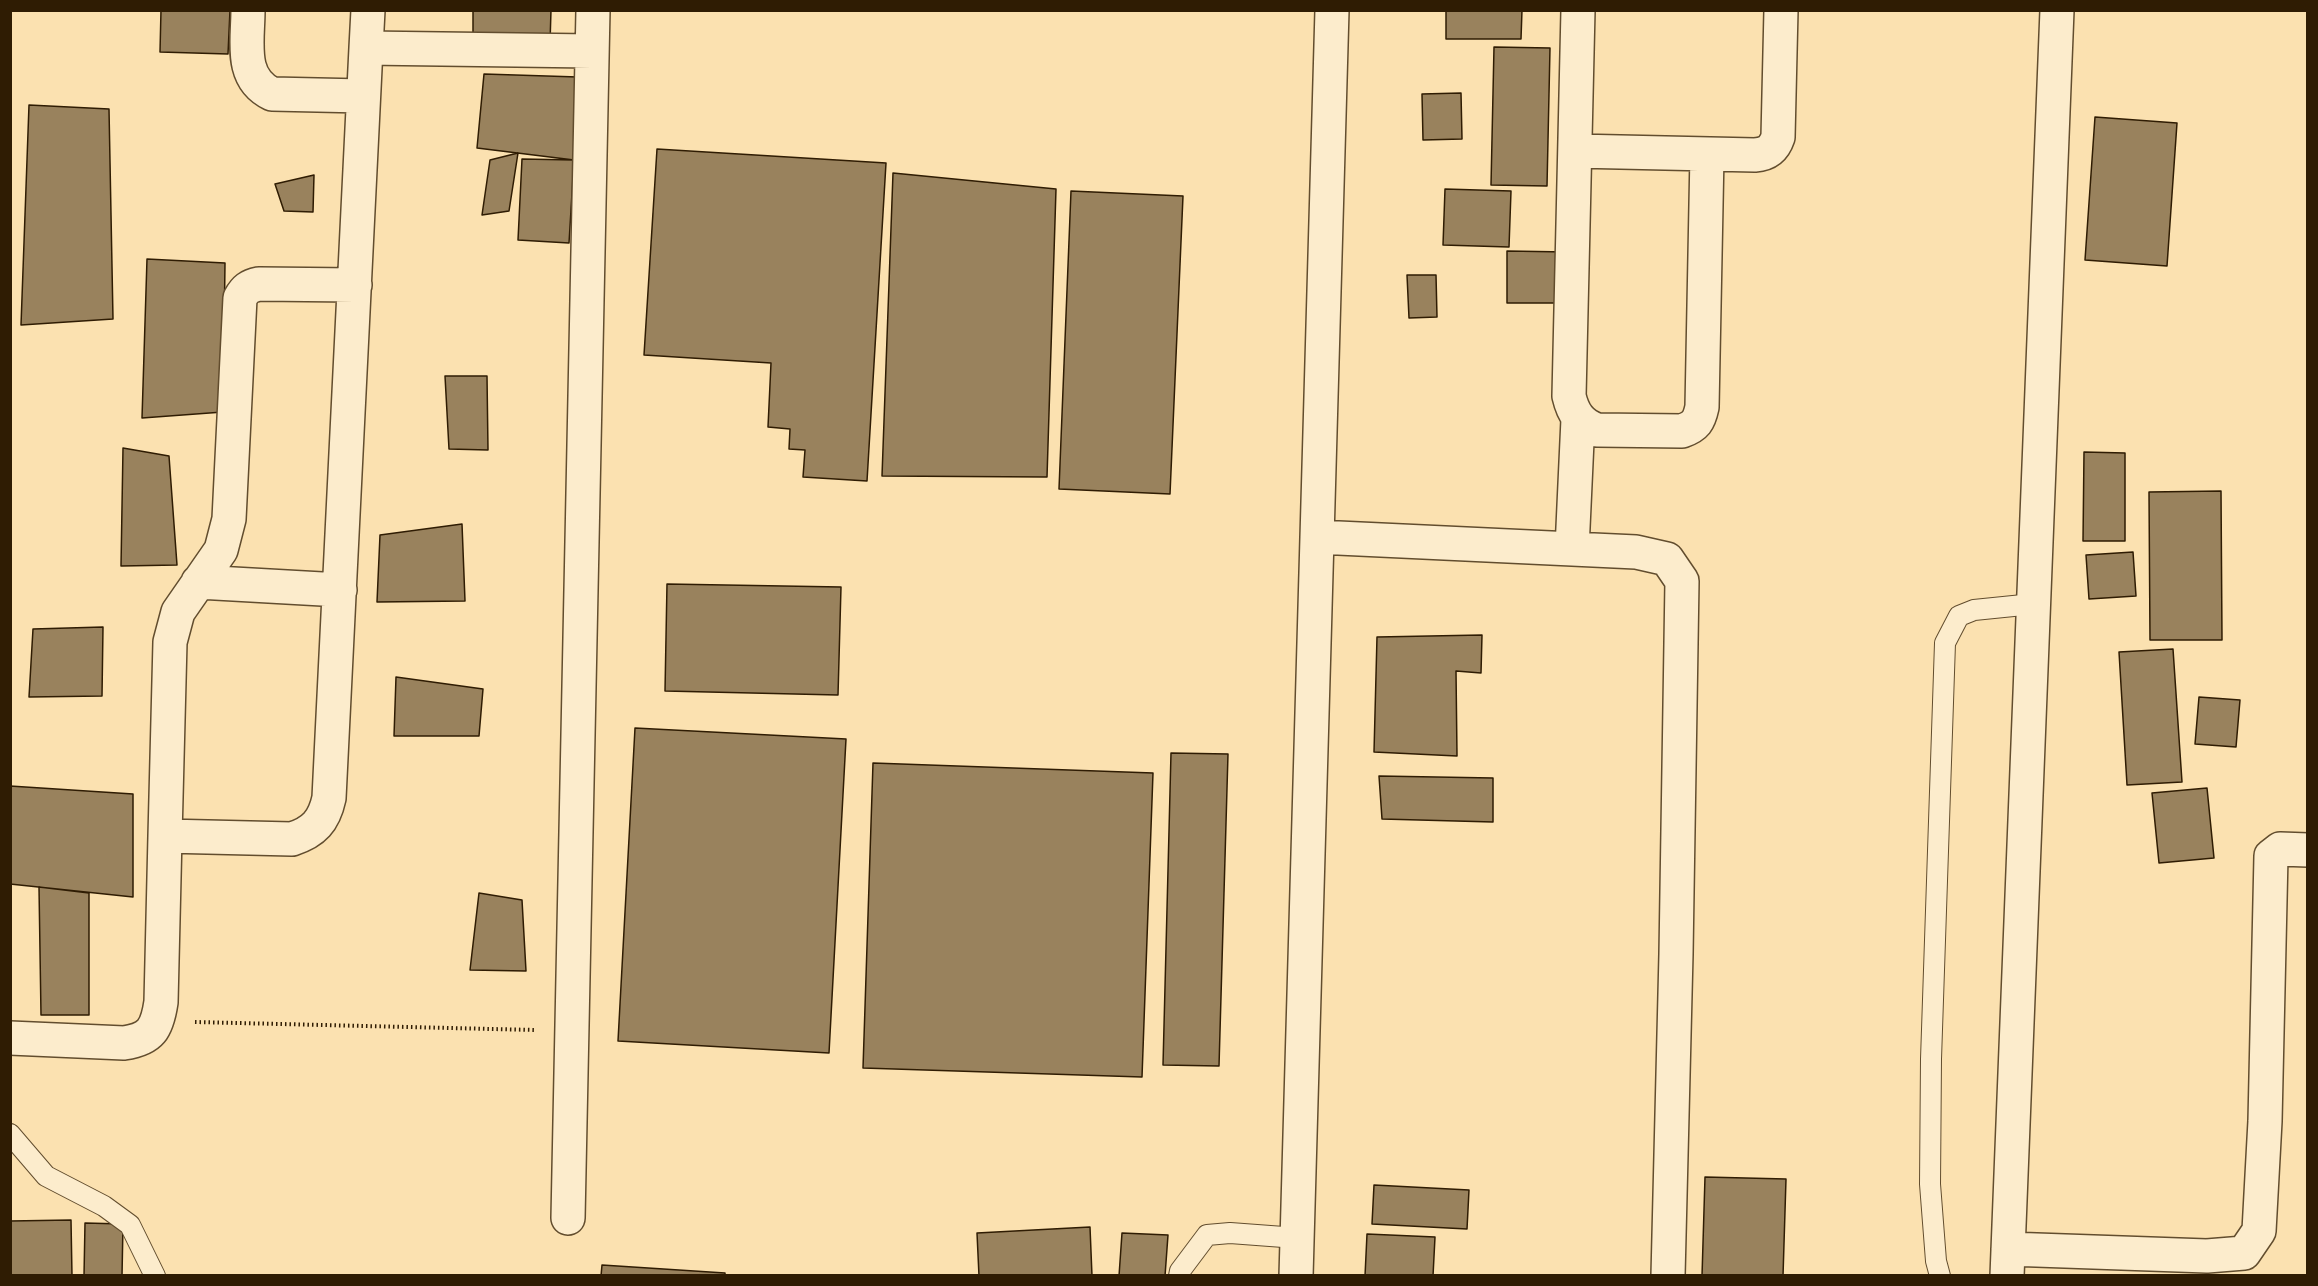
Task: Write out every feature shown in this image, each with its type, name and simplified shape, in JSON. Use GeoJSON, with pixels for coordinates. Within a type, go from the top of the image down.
{"type":"FeatureCollection","features":[{"type":"Feature","properties":{"kind":"street"},"geometry":{"type":"LineString","coordinates":[[248,10],[249,71],[254,81],[262,89],[273,94],[363,96]]}},
{"type":"Feature","properties":{"kind":"street"},"geometry":{"type":"LineString","coordinates":[[165,836],[292,839],[306,834],[317,826],[326,814],[329,798],[340,590],[368,10]]}},
{"type":"Feature","properties":{"kind":"street"},"geometry":{"type":"LineString","coordinates":[[568,1218],[593,10]]}},
{"type":"Feature","properties":{"kind":"street"},"geometry":{"type":"LineString","coordinates":[[1296,1275],[1332,10]]}},
{"type":"Feature","properties":{"kind":"street"},"geometry":{"type":"LineString","coordinates":[[1578,10],[1569,396],[1572,409],[1587,427],[1597,430],[1682,431],[1693,427],[1700,419],[1707,154]]}},
{"type":"Feature","properties":{"kind":"street"},"geometry":{"type":"LineString","coordinates":[[1575,151],[1707,154],[1763,154],[1770,151],[1778,137],[1781,10]]}},
{"type":"Feature","properties":{"kind":"street"},"geometry":{"type":"LineString","coordinates":[[2057,10],[2007,1262],[2244,1253],[2259,1231],[2265,1121],[2271,856],[2280,849],[2307,850]]}},
{"type":"Feature","properties":{"kind":"street"},"geometry":{"type":"LineString","coordinates":[[366,48],[592,51]]}},
{"type":"Feature","properties":{"kind":"street"},"geometry":{"type":"LineString","coordinates":[[10,1038],[124,1043],[139,1041],[150,1033],[158,1021],[161,1002],[170,642],[178,612],[221,550],[229,519],[240,298],[244,290],[259,284],[355,285]]}},
{"type":"Feature","properties":{"kind":"street"},"geometry":{"type":"LineString","coordinates":[[1572,549],[1578,419]]}},
{"type":"Feature","properties":{"kind":"street"},"geometry":{"type":"LineString","coordinates":[[1317,537],[1636,552],[1667,559],[1682,581],[1677,942],[1668,1275]]}},
{"type":"Feature","properties":{"kind":"street"},"geometry":{"type":"LineString","coordinates":[[198,582],[340,590]]}},
{"type":"Feature","properties":{"kind":"lane"},"geometry":{"type":"LineString","coordinates":[[1940,1275],[1936,1261],[1930,1162],[1931,1047],[1945,643],[1959,616],[1974,610],[2033,604]]}},
{"type":"Feature","properties":{"kind":"lane"},"geometry":{"type":"LineString","coordinates":[[10,1134],[46,1176],[104,1206],[130,1226],[155,1275]]}},
{"type":"Feature","properties":{"kind":"lane"},"geometry":{"type":"LineString","coordinates":[[1179,1275],[1207,1234],[1230,1233],[1297,1238]]}},
{"type":"Feature","properties":{"kind":"path"},"geometry":{"type":"LineString","coordinates":[[158,1021],[572,1031]]}},
{"type":"Feature","properties":{"kind":"building"},"geometry":{"type":"Polygon","coordinates":[[[161,10],[230,10],[228,54],[160,52],[161,10]]]}},
{"type":"Feature","properties":{"kind":"building"},"geometry":{"type":"Polygon","coordinates":[[[473,10],[551,10],[550,43],[473,41],[473,10]]]}},
{"type":"Feature","properties":{"kind":"building"},"geometry":{"type":"Polygon","coordinates":[[[1446,10],[1522,10],[1521,39],[1446,39],[1446,10]]]}},
{"type":"Feature","properties":{"kind":"building"},"geometry":{"type":"Polygon","coordinates":[[[1494,47],[1550,48],[1547,186],[1491,185],[1494,47]]]}},
{"type":"Feature","properties":{"kind":"building"},"geometry":{"type":"Polygon","coordinates":[[[484,74],[578,77],[574,160],[477,148],[484,74]]]}},
{"type":"Feature","properties":{"kind":"building"},"geometry":{"type":"Polygon","coordinates":[[[1461,93],[1462,139],[1423,140],[1422,94],[1461,93]]]}},
{"type":"Feature","properties":{"kind":"building"},"geometry":{"type":"Polygon","coordinates":[[[29,105],[109,109],[113,319],[21,325],[29,105]]]}},
{"type":"Feature","properties":{"kind":"building"},"geometry":{"type":"Polygon","coordinates":[[[2095,117],[2177,123],[2167,266],[2085,260],[2095,117]]]}},
{"type":"Feature","properties":{"kind":"building"},"geometry":{"type":"Polygon","coordinates":[[[657,149],[886,163],[867,481],[803,477],[805,450],[789,449],[790,429],[768,427],[771,363],[644,355],[657,149]]]}},
{"type":"Feature","properties":{"kind":"building"},"geometry":{"type":"Polygon","coordinates":[[[518,153],[509,211],[482,215],[490,160],[518,153]]]}},
{"type":"Feature","properties":{"kind":"building"},"geometry":{"type":"Polygon","coordinates":[[[522,159],[574,160],[569,243],[518,240],[522,159]]]}},
{"type":"Feature","properties":{"kind":"building"},"geometry":{"type":"Polygon","coordinates":[[[893,173],[1056,189],[1047,477],[882,476],[893,173]]]}},
{"type":"Feature","properties":{"kind":"building"},"geometry":{"type":"Polygon","coordinates":[[[314,175],[313,212],[284,211],[275,184],[314,175]]]}},
{"type":"Feature","properties":{"kind":"building"},"geometry":{"type":"Polygon","coordinates":[[[1445,189],[1511,191],[1509,247],[1443,245],[1445,189]]]}},
{"type":"Feature","properties":{"kind":"building"},"geometry":{"type":"Polygon","coordinates":[[[1071,191],[1183,196],[1170,494],[1059,489],[1071,191]]]}},
{"type":"Feature","properties":{"kind":"building"},"geometry":{"type":"Polygon","coordinates":[[[1507,251],[1567,252],[1566,303],[1507,303],[1507,251]]]}},
{"type":"Feature","properties":{"kind":"building"},"geometry":{"type":"Polygon","coordinates":[[[147,259],[225,263],[223,412],[142,418],[147,259]]]}},
{"type":"Feature","properties":{"kind":"building"},"geometry":{"type":"Polygon","coordinates":[[[1407,275],[1436,275],[1437,317],[1409,318],[1407,275]]]}},
{"type":"Feature","properties":{"kind":"building"},"geometry":{"type":"Polygon","coordinates":[[[445,376],[487,376],[488,450],[449,449],[445,376]]]}},
{"type":"Feature","properties":{"kind":"building"},"geometry":{"type":"Polygon","coordinates":[[[123,448],[169,456],[177,565],[121,566],[123,448]]]}},
{"type":"Feature","properties":{"kind":"building"},"geometry":{"type":"Polygon","coordinates":[[[2084,452],[2125,453],[2125,541],[2083,541],[2084,452]]]}},
{"type":"Feature","properties":{"kind":"building"},"geometry":{"type":"Polygon","coordinates":[[[2221,491],[2222,640],[2150,640],[2149,492],[2221,491]]]}},
{"type":"Feature","properties":{"kind":"building"},"geometry":{"type":"Polygon","coordinates":[[[462,524],[465,601],[377,602],[380,535],[462,524]]]}},
{"type":"Feature","properties":{"kind":"building"},"geometry":{"type":"Polygon","coordinates":[[[2133,552],[2136,596],[2089,599],[2086,555],[2133,552]]]}},
{"type":"Feature","properties":{"kind":"building"},"geometry":{"type":"Polygon","coordinates":[[[667,584],[841,587],[838,695],[665,691],[667,584]]]}},
{"type":"Feature","properties":{"kind":"building"},"geometry":{"type":"Polygon","coordinates":[[[103,627],[102,696],[29,697],[33,629],[103,627]]]}},
{"type":"Feature","properties":{"kind":"building"},"geometry":{"type":"Polygon","coordinates":[[[1482,635],[1481,673],[1456,671],[1457,756],[1374,752],[1377,637],[1482,635]]]}},
{"type":"Feature","properties":{"kind":"building"},"geometry":{"type":"Polygon","coordinates":[[[2173,649],[2182,782],[2127,785],[2119,652],[2173,649]]]}},
{"type":"Feature","properties":{"kind":"building"},"geometry":{"type":"Polygon","coordinates":[[[396,677],[483,689],[479,736],[394,736],[396,677]]]}},
{"type":"Feature","properties":{"kind":"building"},"geometry":{"type":"Polygon","coordinates":[[[2199,697],[2240,700],[2236,747],[2195,744],[2199,697]]]}},
{"type":"Feature","properties":{"kind":"building"},"geometry":{"type":"Polygon","coordinates":[[[635,728],[846,739],[829,1053],[618,1041],[635,728]]]}},
{"type":"Feature","properties":{"kind":"building"},"geometry":{"type":"Polygon","coordinates":[[[1171,753],[1228,754],[1219,1066],[1163,1065],[1171,753]]]}},
{"type":"Feature","properties":{"kind":"building"},"geometry":{"type":"Polygon","coordinates":[[[873,763],[1153,773],[1142,1077],[863,1068],[873,763]]]}},
{"type":"Feature","properties":{"kind":"building"},"geometry":{"type":"Polygon","coordinates":[[[1379,776],[1493,778],[1493,822],[1382,819],[1379,776]]]}},
{"type":"Feature","properties":{"kind":"building"},"geometry":{"type":"Polygon","coordinates":[[[10,786],[133,794],[133,897],[10,884],[10,786]]]}},
{"type":"Feature","properties":{"kind":"building"},"geometry":{"type":"Polygon","coordinates":[[[2207,788],[2214,858],[2159,863],[2152,793],[2207,788]]]}},
{"type":"Feature","properties":{"kind":"building"},"geometry":{"type":"Polygon","coordinates":[[[39,887],[89,893],[89,1015],[41,1015],[39,887]]]}},
{"type":"Feature","properties":{"kind":"building"},"geometry":{"type":"Polygon","coordinates":[[[479,893],[522,900],[526,971],[470,970],[479,893]]]}},
{"type":"Feature","properties":{"kind":"building"},"geometry":{"type":"Polygon","coordinates":[[[1705,1177],[1786,1179],[1783,1276],[1702,1276],[1705,1177]]]}},
{"type":"Feature","properties":{"kind":"building"},"geometry":{"type":"Polygon","coordinates":[[[1374,1185],[1469,1190],[1467,1229],[1372,1224],[1374,1185]]]}},
{"type":"Feature","properties":{"kind":"building"},"geometry":{"type":"Polygon","coordinates":[[[71,1220],[72,1276],[10,1276],[10,1221],[71,1220]]]}},
{"type":"Feature","properties":{"kind":"building"},"geometry":{"type":"Polygon","coordinates":[[[85,1223],[123,1224],[122,1276],[84,1276],[85,1223]]]}},
{"type":"Feature","properties":{"kind":"building"},"geometry":{"type":"Polygon","coordinates":[[[1090,1227],[1092,1276],[979,1276],[977,1233],[1090,1227]]]}},
{"type":"Feature","properties":{"kind":"building"},"geometry":{"type":"Polygon","coordinates":[[[1122,1233],[1168,1235],[1165,1276],[1119,1276],[1122,1233]]]}},
{"type":"Feature","properties":{"kind":"building"},"geometry":{"type":"Polygon","coordinates":[[[1367,1234],[1435,1237],[1433,1276],[1365,1276],[1367,1234]]]}},
{"type":"Feature","properties":{"kind":"building"},"geometry":{"type":"Polygon","coordinates":[[[602,1265],[725,1273],[725,1276],[601,1276],[602,1265]]]}}]}
